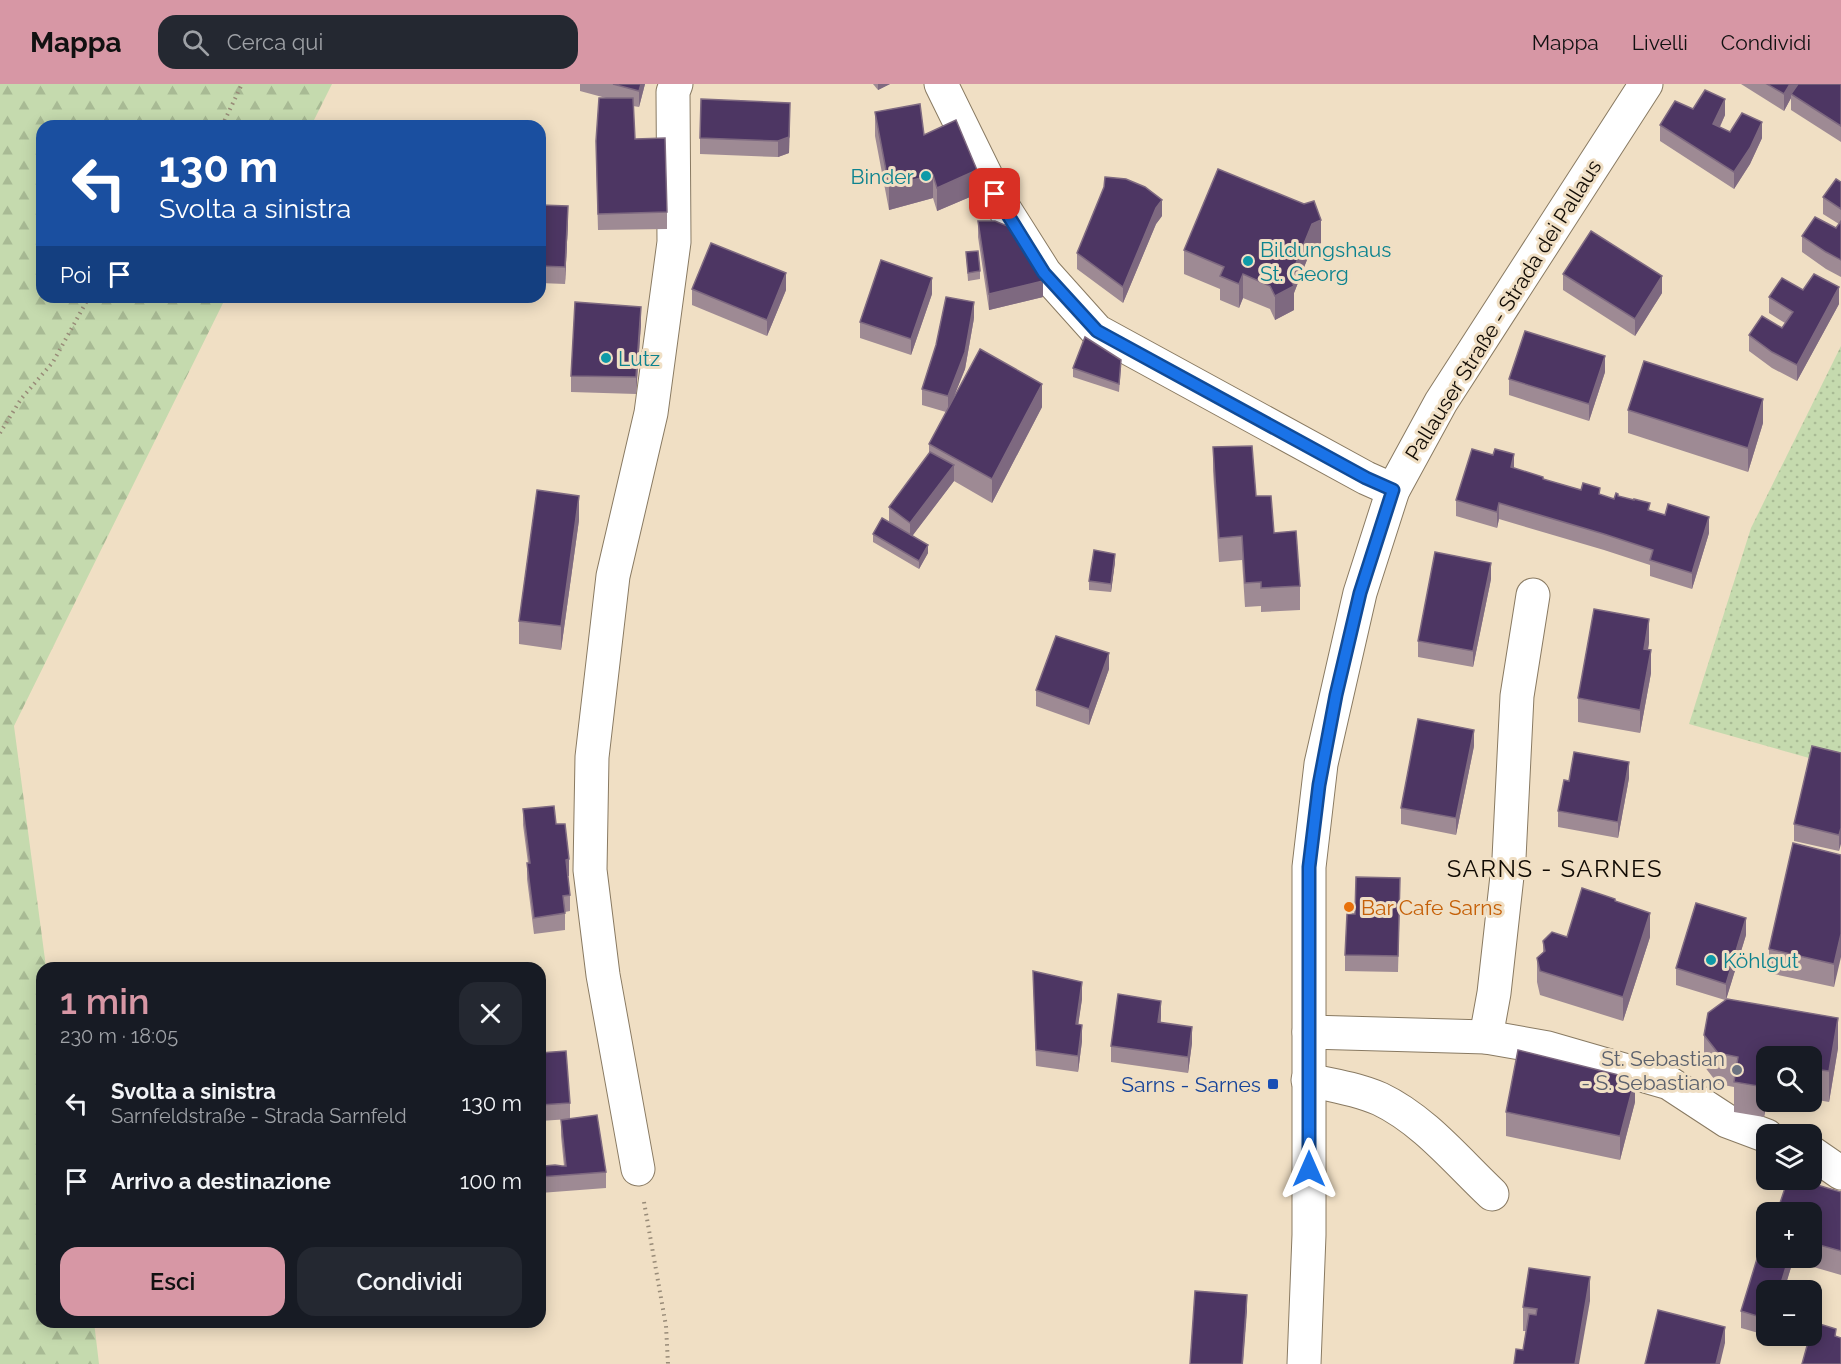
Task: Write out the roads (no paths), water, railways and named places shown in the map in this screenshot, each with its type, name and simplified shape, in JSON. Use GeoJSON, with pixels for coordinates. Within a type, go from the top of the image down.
{"type":"FeatureCollection","features":[{"type":"Feature","properties":{"kind":"street"},"geometry":{"type":"LineString","coordinates":[[638,1169],[603,975],[590,870],[592,757],[613,576],[651,413],[674,242],[673,92],[676,84]]}},
{"type":"Feature","properties":{"kind":"street"},"geometry":{"type":"LineString","coordinates":[[941,84],[995,194],[1044,273],[1097,331],[1366,478],[1393,490]]}},
{"type":"Feature","properties":{"kind":"street","name":"Pallauser Straße - Strada dei Pallaus"},"geometry":{"type":"LineString","coordinates":[[1304,1364],[1309,1235],[1309,867],[1321,764],[1360,593],[1393,490],[1441,402],[1646,84]]}},
{"type":"Feature","properties":{"kind":"street"},"geometry":{"type":"LineString","coordinates":[[1485,1037],[1494,993],[1509,858],[1517,696],[1533,595]]}},
{"type":"Feature","properties":{"kind":"street"},"geometry":{"type":"LineString","coordinates":[[1309,1032],[1485,1037],[1548,1048],[1669,1083],[1727,1121],[1756,1132]]}},
{"type":"Feature","properties":{"kind":"street"},"geometry":{"type":"LineString","coordinates":[[1308,1080],[1346,1088],[1380,1099],[1419,1124],[1492,1194]]}},
{"type":"Feature","properties":{"kind":"street"},"geometry":{"type":"LineString","coordinates":[[1822,1160],[1841,1173]]}},
{"type":"Feature","properties":{"kind":"place","name":"Binder"},"geometry":{"type":"Point","coordinates":[926,176]}},
{"type":"Feature","properties":{"kind":"place","name":"Bildungshaus St. Georg"},"geometry":{"type":"Point","coordinates":[1248,261]}},
{"type":"Feature","properties":{"kind":"place","name":"Lutz"},"geometry":{"type":"Point","coordinates":[606,358]}},
{"type":"Feature","properties":{"kind":"place","name":"Bar Cafe Sarns"},"geometry":{"type":"Point","coordinates":[1349,907]}},
{"type":"Feature","properties":{"kind":"place","name":"Köhlgut"},"geometry":{"type":"Point","coordinates":[1711,960]}},
{"type":"Feature","properties":{"kind":"place","name":"St. Sebastian - S. Sebastiano"},"geometry":{"type":"Point","coordinates":[1737,1070]}},
{"type":"Feature","properties":{"kind":"place","name":"Sarns - Sarnes"},"geometry":{"type":"Point","coordinates":[1273,1084]}},
{"type":"Feature","properties":{"kind":"district","name":"SARNS - SARNES"},"geometry":{"type":"Point","coordinates":[1555,868]}}]}
